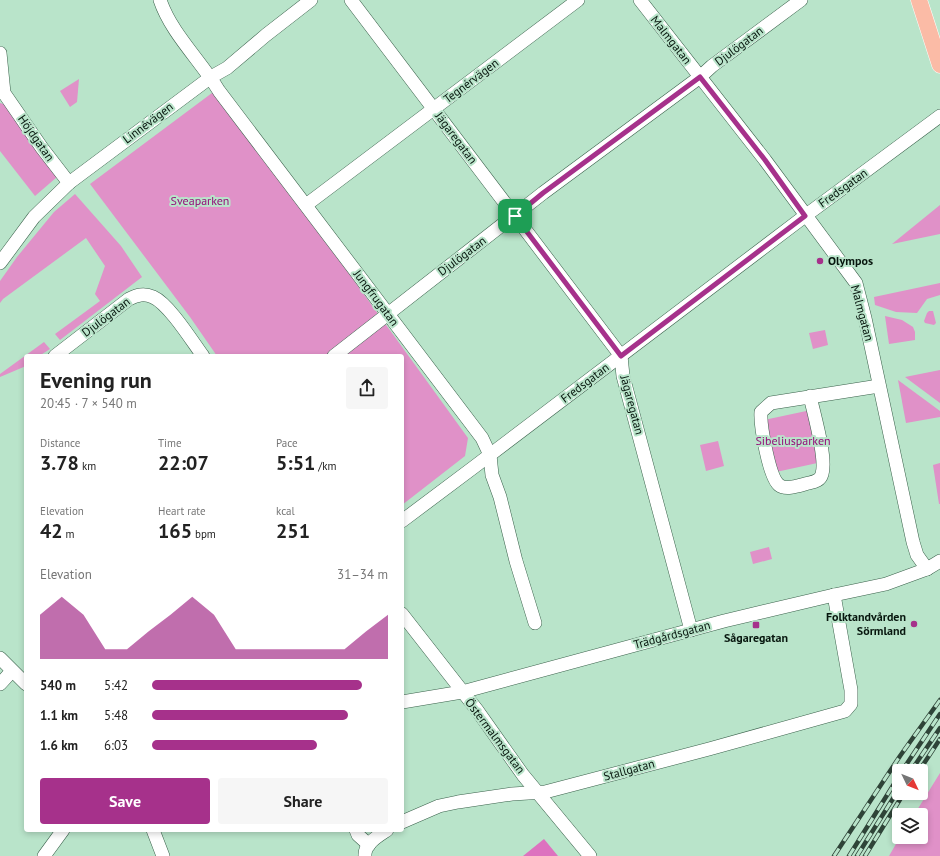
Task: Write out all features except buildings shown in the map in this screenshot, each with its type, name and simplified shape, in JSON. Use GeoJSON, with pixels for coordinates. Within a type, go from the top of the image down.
{"type":"FeatureCollection","features":[{"type":"Feature","properties":{"kind":"main road"},"geometry":{"type":"LineString","coordinates":[[919,0],[940,64]]}},
{"type":"Feature","properties":{"kind":"street","name":"Jungfrugatan"},"geometry":{"type":"LineString","coordinates":[[160,0],[166,15],[176,31],[211,77],[219,91],[482,438],[490,455],[492,475],[500,497],[516,561],[535,624]]}},
{"type":"Feature","properties":{"kind":"street","name":"Linnévägen"},"geometry":{"type":"LineString","coordinates":[[0,263],[34,217],[69,183],[211,77],[227,68],[266,35],[312,0]]}},
{"type":"Feature","properties":{"kind":"street","name":"Jägaregatan"},"geometry":{"type":"LineString","coordinates":[[351,0],[621,356],[623,376],[691,630]]}},
{"type":"Feature","properties":{"kind":"street","name":"Tegnérvägen"},"geometry":{"type":"LineString","coordinates":[[306,205],[578,0]]}},
{"type":"Feature","properties":{"kind":"street","name":"Malmgatan"},"geometry":{"type":"LineString","coordinates":[[640,0],[765,160],[856,283],[865,318],[913,542],[918,555],[928,569]]}},
{"type":"Feature","properties":{"kind":"street","name":"Djulögatan"},"geometry":{"type":"LineString","coordinates":[[337,354],[543,193],[801,0]]}},
{"type":"Feature","properties":{"kind":"street","name":"Höjdgatan"},"geometry":{"type":"LineString","coordinates":[[0,53],[2,93],[69,183]]}},
{"type":"Feature","properties":{"kind":"street","name":"Fredsgatan"},"geometry":{"type":"LineString","coordinates":[[404,520],[805,216],[940,116]]}},
{"type":"Feature","properties":{"kind":"street","name":"Djulögatan"},"geometry":{"type":"LineString","coordinates":[[59,354],[129,299],[136,295],[144,295],[153,297],[165,306],[201,354]]}},
{"type":"Feature","properties":{"kind":"street"},"geometry":{"type":"LineString","coordinates":[[810,396],[824,461],[822,475],[817,481],[785,488],[778,485],[772,474],[761,422],[761,412],[771,403],[810,396],[879,386]]}},
{"type":"Feature","properties":{"kind":"street","name":"Trädgårdsgatan"},"geometry":{"type":"LineString","coordinates":[[404,702],[462,692],[691,630],[834,595],[886,584],[928,569],[940,561]]}},
{"type":"Feature","properties":{"kind":"street","name":"Stallgatan"},"geometry":{"type":"LineString","coordinates":[[404,821],[439,806],[512,794],[538,793],[838,714],[847,710],[851,704],[851,690],[834,595]]}},
{"type":"Feature","properties":{"kind":"street","name":"Östermalmsgatan"},"geometry":{"type":"LineString","coordinates":[[404,617],[538,793],[590,856]]}},
{"type":"Feature","properties":{"kind":"street"},"geometry":{"type":"LineString","coordinates":[[0,658],[24,682]]}},
{"type":"Feature","properties":{"kind":"street"},"geometry":{"type":"LineString","coordinates":[[0,684],[12,671]]}},
{"type":"Feature","properties":{"kind":"street"},"geometry":{"type":"LineString","coordinates":[[44,856],[62,832]]}},
{"type":"Feature","properties":{"kind":"street"},"geometry":{"type":"LineString","coordinates":[[153,832],[163,856]]}},
{"type":"Feature","properties":{"kind":"street"},"geometry":{"type":"LineString","coordinates":[[357,832],[367,850],[378,836],[384,832]]}},
{"type":"Feature","properties":{"kind":"green space"},"geometry":{"type":"Polygon","coordinates":[[[79,79],[77,102],[70,107],[60,91],[79,79]]]}},
{"type":"Feature","properties":{"kind":"green space","name":"Sveaparken"},"geometry":{"type":"Polygon","coordinates":[[[216,90],[468,438],[465,456],[404,503],[404,354],[216,354],[190,317],[90,184],[216,90]]]}},
{"type":"Feature","properties":{"kind":"green space"},"geometry":{"type":"Polygon","coordinates":[[[0,103],[7,105],[57,177],[35,196],[0,151],[0,103]]]}},
{"type":"Feature","properties":{"kind":"green space"},"geometry":{"type":"Polygon","coordinates":[[[75,194],[121,246],[142,277],[60,340],[55,334],[100,301],[95,294],[105,266],[86,238],[3,299],[0,303],[0,281],[17,257],[54,212],[75,194]]]}},
{"type":"Feature","properties":{"kind":"green space"},"geometry":{"type":"Polygon","coordinates":[[[940,205],[940,234],[892,244],[940,205]]]}},
{"type":"Feature","properties":{"kind":"green space"},"geometry":{"type":"Polygon","coordinates":[[[940,283],[940,295],[927,299],[917,313],[896,312],[875,305],[874,297],[940,283]]]}},
{"type":"Feature","properties":{"kind":"green space"},"geometry":{"type":"Polygon","coordinates":[[[929,311],[933,311],[936,323],[934,325],[925,323],[924,321],[929,311]]]}},
{"type":"Feature","properties":{"kind":"green space"},"geometry":{"type":"Polygon","coordinates":[[[885,316],[902,320],[913,327],[915,332],[915,340],[889,344],[885,316]]]}},
{"type":"Feature","properties":{"kind":"green space"},"geometry":{"type":"Polygon","coordinates":[[[825,330],[828,345],[813,349],[809,333],[825,330]]]}},
{"type":"Feature","properties":{"kind":"green space"},"geometry":{"type":"Polygon","coordinates":[[[44,342],[50,349],[42,354],[28,354],[44,342]]]}},
{"type":"Feature","properties":{"kind":"green space"},"geometry":{"type":"Polygon","coordinates":[[[24,357],[24,367],[0,377],[0,374],[24,357]]]}},
{"type":"Feature","properties":{"kind":"green space"},"geometry":{"type":"Polygon","coordinates":[[[940,370],[940,403],[905,377],[940,370]]]}},
{"type":"Feature","properties":{"kind":"green space"},"geometry":{"type":"Polygon","coordinates":[[[898,380],[940,411],[940,417],[906,423],[898,380]]]}},
{"type":"Feature","properties":{"kind":"green space","name":"Sibeliusparken"},"geometry":{"type":"Polygon","coordinates":[[[811,410],[822,462],[776,472],[764,420],[811,410]]]}},
{"type":"Feature","properties":{"kind":"green space"},"geometry":{"type":"Polygon","coordinates":[[[718,441],[724,466],[706,471],[700,445],[718,441]]]}},
{"type":"Feature","properties":{"kind":"green space"},"geometry":{"type":"Polygon","coordinates":[[[940,463],[940,504],[939,504],[933,465],[940,463]]]}},
{"type":"Feature","properties":{"kind":"green space"},"geometry":{"type":"Polygon","coordinates":[[[769,547],[772,559],[753,564],[750,552],[769,547]]]}},
{"type":"Feature","properties":{"kind":"green space"},"geometry":{"type":"Polygon","coordinates":[[[940,773],[940,856],[889,856],[896,844],[928,844],[928,808],[918,808],[923,800],[928,800],[928,792],[940,773]]]}},
{"type":"Feature","properties":{"kind":"shaded area"},"geometry":{"type":"Polygon","coordinates":[[[544,839],[558,856],[523,856],[544,839]]]}},
{"type":"Feature","properties":{"kind":"railway"},"geometry":{"type":"LineString","coordinates":[[834,856],[900,756],[940,700]]}},
{"type":"Feature","properties":{"kind":"railway"},"geometry":{"type":"LineString","coordinates":[[907,764],[940,714]]}},
{"type":"Feature","properties":{"kind":"railway"},"geometry":{"type":"LineString","coordinates":[[916,764],[940,728]]}},
{"type":"Feature","properties":{"kind":"railway"},"geometry":{"type":"LineString","coordinates":[[924,764],[940,739]]}},
{"type":"Feature","properties":{"kind":"railway"},"geometry":{"type":"LineString","coordinates":[[849,856],[892,787]]}},
{"type":"Feature","properties":{"kind":"railway"},"geometry":{"type":"LineString","coordinates":[[857,856],[892,800]]}},
{"type":"Feature","properties":{"kind":"railway"},"geometry":{"type":"LineString","coordinates":[[865,856],[900,800]]}},
{"type":"Feature","properties":{"kind":"place","name":"Olympos"},"geometry":{"type":"Point","coordinates":[820,261]}},
{"type":"Feature","properties":{"kind":"place","name":"Folktandvården Sörmland"},"geometry":{"type":"Point","coordinates":[914,624]}},
{"type":"Feature","properties":{"kind":"place","name":"Sågaregatan"},"geometry":{"type":"Point","coordinates":[756,625]}},
{"type":"Feature","properties":{"kind":"route"},"geometry":{"type":"LineString","coordinates":[[700,77],[765,160],[805,216],[621,356],[515,216],[543,193],[700,77]]}}]}
